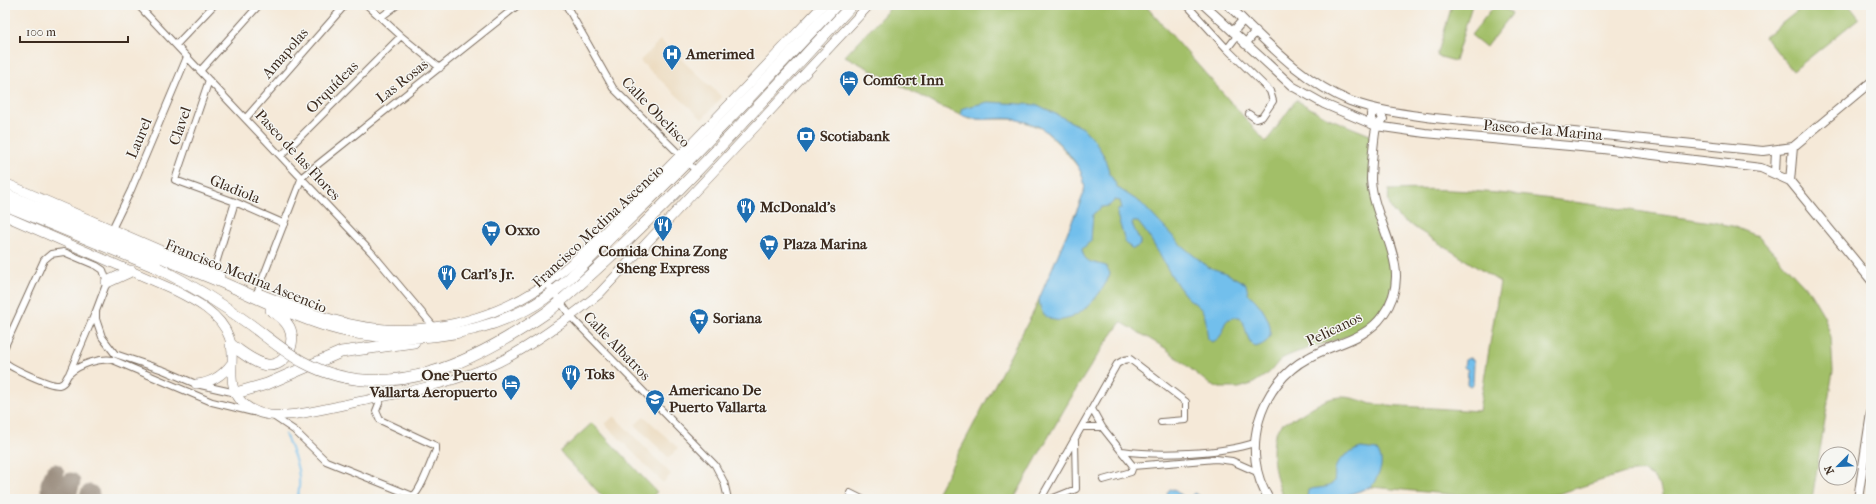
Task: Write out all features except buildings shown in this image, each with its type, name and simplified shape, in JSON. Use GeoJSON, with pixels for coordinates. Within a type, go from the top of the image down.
{"type":"FeatureCollection","features":[{"type":"Feature","properties":{"kind":"highway","name":"Francisco Medina Ascencio"},"geometry":{"type":"LineString","coordinates":[[5,194],[236,288],[295,315],[343,330],[375,336],[468,331],[496,322],[525,310],[553,292],[836,5]]}},
{"type":"Feature","properties":{"kind":"highway","name":"Francisco Medina Ascencio"},"geometry":{"type":"LineString","coordinates":[[5,205],[158,268],[191,285],[303,362],[339,376],[372,381],[394,381],[413,378],[463,360],[500,342],[549,311],[586,280],[696,172],[852,5]]}},
{"type":"Feature","properties":{"kind":"highway"},"geometry":{"type":"LineString","coordinates":[[107,282],[131,272]]}},
{"type":"Feature","properties":{"kind":"highway"},"geometry":{"type":"LineString","coordinates":[[231,345],[253,360],[268,365],[283,360],[291,348],[292,343],[290,328],[284,320],[236,288]]}},
{"type":"Feature","properties":{"kind":"highway"},"geometry":{"type":"LineString","coordinates":[[236,393],[267,384],[341,352],[410,344],[433,332]]}},
{"type":"Feature","properties":{"kind":"main road","name":"Francisco Medina Ascencio"},"geometry":{"type":"LineString","coordinates":[[5,184],[257,293],[340,323],[368,328],[408,329],[433,332],[513,303],[547,283],[684,160],[823,5]]}},
{"type":"Feature","properties":{"kind":"main road"},"geometry":{"type":"LineString","coordinates":[[5,216],[192,299],[209,310],[226,330],[231,345],[232,383],[236,393],[242,402],[260,414],[272,416],[308,412],[433,386],[467,376],[499,361],[571,317],[599,294],[869,5]]}},
{"type":"Feature","properties":{"kind":"main road"},"geometry":{"type":"LineString","coordinates":[[196,384],[215,379],[223,374],[231,364]]}},
{"type":"Feature","properties":{"kind":"street","name":"Paseo de las Flores"},"geometry":{"type":"LineString","coordinates":[[138,5],[302,177],[372,253],[433,332]]}},
{"type":"Feature","properties":{"kind":"street"},"geometry":{"type":"LineString","coordinates":[[176,45],[214,5]]}},
{"type":"Feature","properties":{"kind":"street"},"geometry":{"type":"LineString","coordinates":[[200,71],[259,5]]}},
{"type":"Feature","properties":{"kind":"street","name":"Amapolas"},"geometry":{"type":"LineString","coordinates":[[246,118],[345,5]]}},
{"type":"Feature","properties":{"kind":"street"},"geometry":{"type":"LineString","coordinates":[[367,5],[401,36],[440,68]]}},
{"type":"Feature","properties":{"kind":"street"},"geometry":{"type":"LineString","coordinates":[[381,17],[397,5]]}},
{"type":"Feature","properties":{"kind":"street","name":"Las Rosas"},"geometry":{"type":"LineString","coordinates":[[302,177],[518,5]]}},
{"type":"Feature","properties":{"kind":"street","name":"Calle Obelisco"},"geometry":{"type":"LineString","coordinates":[[566,5],[613,88],[696,172]]}},
{"type":"Feature","properties":{"kind":"street"},"geometry":{"type":"LineString","coordinates":[[1186,5],[1227,49],[1270,91],[1273,101],[1262,117],[1256,118],[1249,114]]}},
{"type":"Feature","properties":{"kind":"street","name":"Paseo de la Marina"},"geometry":{"type":"LineString","coordinates":[[1204,5],[1292,86],[1324,104],[1376,126],[1425,133],[1563,146],[1761,168],[1775,173],[1790,181],[1871,280]]}},
{"type":"Feature","properties":{"kind":"street","name":"Paseo de la Marina"},"geometry":{"type":"LineString","coordinates":[[1228,5],[1286,60],[1327,89],[1350,101],[1379,110],[1434,118],[1763,151],[1776,150],[1793,147],[1871,82]]}},
{"type":"Feature","properties":{"kind":"street"},"geometry":{"type":"LineString","coordinates":[[1720,5],[1726,5]]}},
{"type":"Feature","properties":{"kind":"street"},"geometry":{"type":"LineString","coordinates":[[1227,49],[1243,20]]}},
{"type":"Feature","properties":{"kind":"street"},"geometry":{"type":"LineString","coordinates":[[1245,44],[1256,31]]}},
{"type":"Feature","properties":{"kind":"street","name":"Orquídeas"},"geometry":{"type":"LineString","coordinates":[[281,156],[401,36]]}},
{"type":"Feature","properties":{"kind":"street","name":"Laurel"},"geometry":{"type":"LineString","coordinates":[[112,229],[131,190],[187,57]]}},
{"type":"Feature","properties":{"kind":"street","name":"Clavel"},"geometry":{"type":"LineString","coordinates":[[175,180],[209,80]]}},
{"type":"Feature","properties":{"kind":"street","name":"Pelicanos"},"geometry":{"type":"LineString","coordinates":[[1269,499],[1263,490],[1257,472],[1254,443],[1261,412],[1272,391],[1296,365],[1308,357],[1360,336],[1372,328],[1383,316],[1392,301],[1396,285],[1396,265],[1378,210],[1371,180],[1376,126],[1371,120],[1371,114],[1379,110]]}},
{"type":"Feature","properties":{"kind":"street"},"geometry":{"type":"LineString","coordinates":[[1563,146],[1564,130]]}},
{"type":"Feature","properties":{"kind":"street"},"geometry":{"type":"LineString","coordinates":[[1790,181],[1793,147]]}},
{"type":"Feature","properties":{"kind":"street"},"geometry":{"type":"LineString","coordinates":[[1775,173],[1776,150]]}},
{"type":"Feature","properties":{"kind":"street"},"geometry":{"type":"LineString","coordinates":[[257,293],[302,177]]}},
{"type":"Feature","properties":{"kind":"street","name":"Gladiola"},"geometry":{"type":"LineString","coordinates":[[175,180],[235,202],[285,224]]}},
{"type":"Feature","properties":{"kind":"street"},"geometry":{"type":"LineString","coordinates":[[213,273],[235,202]]}},
{"type":"Feature","properties":{"kind":"street"},"geometry":{"type":"LineString","coordinates":[[5,346],[41,265],[51,254],[64,252],[103,270],[107,282],[69,374],[64,382],[57,385],[39,379],[5,362]]}},
{"type":"Feature","properties":{"kind":"street","name":"Calle Albatros"},"geometry":{"type":"LineString","coordinates":[[547,283],[571,317],[715,465],[724,482],[728,499]]}},
{"type":"Feature","properties":{"kind":"street"},"geometry":{"type":"LineString","coordinates":[[96,311],[100,333],[115,354],[163,370],[196,384],[236,393]]}},
{"type":"Feature","properties":{"kind":"street"},"geometry":{"type":"LineString","coordinates":[[1045,499],[1043,495],[1083,427],[1117,364],[1124,360],[1130,359],[1186,402],[1186,420],[1161,422]]}},
{"type":"Feature","properties":{"kind":"street"},"geometry":{"type":"LineString","coordinates":[[69,374],[94,361],[113,360],[212,402],[260,414]]}},
{"type":"Feature","properties":{"kind":"street"},"geometry":{"type":"LineString","coordinates":[[272,416],[294,430],[326,461],[413,496],[416,494],[436,450],[436,446],[380,420],[376,411],[382,396]]}},
{"type":"Feature","properties":{"kind":"street"},"geometry":{"type":"LineString","coordinates":[[1092,409],[1102,427],[1133,466]]}},
{"type":"Feature","properties":{"kind":"street"},"geometry":{"type":"LineString","coordinates":[[1858,499],[1871,413]]}},
{"type":"Feature","properties":{"kind":"street"},"geometry":{"type":"LineString","coordinates":[[1083,427],[1102,427]]}},
{"type":"Feature","properties":{"kind":"street"},"geometry":{"type":"LineString","coordinates":[[1051,499],[1076,489],[1075,441]]}},
{"type":"Feature","properties":{"kind":"street"},"geometry":{"type":"LineString","coordinates":[[1122,451],[1144,454],[1231,449],[1254,443]]}},
{"type":"Feature","properties":{"kind":"street"},"geometry":{"type":"LineString","coordinates":[[1231,449],[1232,461]]}},
{"type":"Feature","properties":{"kind":"street"},"geometry":{"type":"LineString","coordinates":[[1144,454],[1144,465]]}},
{"type":"Feature","properties":{"kind":"street"},"geometry":{"type":"LineString","coordinates":[[1133,466],[1216,459],[1232,461],[1257,472]]}},
{"type":"Feature","properties":{"kind":"street"},"geometry":{"type":"LineString","coordinates":[[1103,480],[1131,472],[1133,466]]}},
{"type":"Feature","properties":{"kind":"street"},"geometry":{"type":"LineString","coordinates":[[850,493],[862,499]]}},
{"type":"Feature","properties":{"kind":"shaded area","name":"Amerimed"},"geometry":{"type":"Polygon","coordinates":[[[660,40],[722,97],[702,119],[640,61],[660,40]]]}},
{"type":"Feature","properties":{"kind":"shaded area"},"geometry":{"type":"Polygon","coordinates":[[[614,416],[671,474],[663,483],[605,424],[614,416]]]}},
{"type":"Feature","properties":{"kind":"shaded area"},"geometry":{"type":"Polygon","coordinates":[[[644,416],[678,448],[669,458],[635,425],[644,416]]]}},
{"type":"Feature","properties":{"kind":"green space"},"geometry":{"type":"Polygon","coordinates":[[[893,5],[1145,5],[1266,142],[1296,100],[1326,117],[1370,135],[1371,186],[1393,261],[1393,285],[1386,309],[1373,325],[1354,334],[1294,353],[1281,359],[1269,373],[1252,384],[1239,388],[1220,388],[1208,383],[1165,348],[1121,322],[1078,386],[1014,499],[934,499],[1034,311],[1084,193],[1085,182],[1079,168],[1061,146],[1043,129],[1017,119],[970,119],[939,106],[845,56],[893,5]]]}},
{"type":"Feature","properties":{"kind":"green space"},"geometry":{"type":"Polygon","coordinates":[[[1452,5],[1472,5],[1455,61],[1437,56],[1452,5]]]}},
{"type":"Feature","properties":{"kind":"green space"},"geometry":{"type":"Polygon","coordinates":[[[1495,5],[1501,5],[1512,14],[1486,47],[1471,35],[1495,5]]]}},
{"type":"Feature","properties":{"kind":"green space"},"geometry":{"type":"Polygon","coordinates":[[[1805,5],[1849,5],[1859,18],[1793,71],[1765,37],[1805,5]]]}},
{"type":"Feature","properties":{"kind":"green space"},"geometry":{"type":"Polygon","coordinates":[[[1429,189],[1510,194],[1712,222],[1732,226],[1758,236],[1810,292],[1824,316],[1831,337],[1833,371],[1821,446],[1818,446],[1818,462],[1812,499],[1663,499],[1660,486],[1653,477],[1642,471],[1625,473],[1558,494],[1527,497],[1457,495],[1371,487],[1336,499],[1285,499],[1281,492],[1275,473],[1273,451],[1276,432],[1283,423],[1326,400],[1341,397],[1360,400],[1371,404],[1479,411],[1500,282],[1398,217],[1393,211],[1388,198],[1389,190],[1429,189]]]}},
{"type":"Feature","properties":{"kind":"green space"},"geometry":{"type":"Polygon","coordinates":[[[592,423],[657,492],[649,499],[605,499],[560,452],[592,423]]]}},
{"type":"Feature","properties":{"kind":"water"},"geometry":{"type":"Polygon","coordinates":[[[988,102],[1038,105],[1083,128],[1095,141],[1104,156],[1110,174],[1118,188],[1141,203],[1182,246],[1208,267],[1226,273],[1246,284],[1249,294],[1260,306],[1268,319],[1270,333],[1268,339],[1263,344],[1255,347],[1249,340],[1240,317],[1232,318],[1225,323],[1218,339],[1212,342],[1208,339],[1204,314],[1178,286],[1151,239],[1138,222],[1133,222],[1132,224],[1140,241],[1140,245],[1133,249],[1126,244],[1117,215],[1118,210],[1122,208],[1120,201],[1115,200],[1109,206],[1102,207],[1093,214],[1091,241],[1082,249],[1087,260],[1106,266],[1110,273],[1107,281],[1094,300],[1077,315],[1067,319],[1057,320],[1048,318],[1041,310],[1039,299],[1083,195],[1085,185],[1079,168],[1068,153],[1049,134],[1039,127],[1011,119],[975,119],[961,115],[961,110],[963,108],[988,102]]]}},
{"type":"Feature","properties":{"kind":"water"},"geometry":{"type":"Polygon","coordinates":[[[1469,358],[1473,359],[1474,363],[1473,384],[1470,386],[1467,384],[1468,370],[1464,367],[1465,360],[1469,358]]]}},
{"type":"Feature","properties":{"kind":"water"},"geometry":{"type":"Polygon","coordinates":[[[1361,448],[1377,450],[1380,455],[1381,465],[1379,474],[1371,487],[1336,499],[1307,499],[1308,490],[1330,486],[1334,479],[1335,469],[1342,458],[1361,448]]]}},
{"type":"Feature","properties":{"kind":"water"},"geometry":{"type":"Polygon","coordinates":[[[1170,489],[1188,499],[1169,499],[1167,493],[1170,489]]]}},
{"type":"Feature","properties":{"kind":"water"},"geometry":{"type":"Polygon","coordinates":[[[1194,493],[1200,496],[1198,499],[1188,499],[1194,493]]]}},
{"type":"Feature","properties":{"kind":"waterway"},"geometry":{"type":"LineString","coordinates":[[285,434],[295,458],[299,474],[299,490],[297,499]]}},
{"type":"Feature","properties":{"kind":"taxiway"},"geometry":{"type":"LineString","coordinates":[[55,473],[50,484],[50,490],[62,499]]}},
{"type":"Feature","properties":{"kind":"taxiway"},"geometry":{"type":"LineString","coordinates":[[66,499],[71,482]]}},
{"type":"Feature","properties":{"kind":"taxiway"},"geometry":{"type":"LineString","coordinates":[[88,499],[90,494]]}},
{"type":"Feature","properties":{"kind":"place","name":"Amerimed"},"geometry":{"type":"Point","coordinates":[672,71]}},
{"type":"Feature","properties":{"kind":"place","name":"Comfort Inn"},"geometry":{"type":"Point","coordinates":[849,97]}},
{"type":"Feature","properties":{"kind":"place","name":"Scotiabank"},"geometry":{"type":"Point","coordinates":[806,153]}},
{"type":"Feature","properties":{"kind":"place","name":"McDonald's"},"geometry":{"type":"Point","coordinates":[746,224]}},
{"type":"Feature","properties":{"kind":"place","name":"Comida China Zong Sheng Express"},"geometry":{"type":"Point","coordinates":[663,242]}},
{"type":"Feature","properties":{"kind":"place","name":"Oxxo"},"geometry":{"type":"Point","coordinates":[491,247]}},
{"type":"Feature","properties":{"kind":"place","name":"Plaza Marina"},"geometry":{"type":"Point","coordinates":[769,261]}},
{"type":"Feature","properties":{"kind":"place","name":"Carl's Jr."},"geometry":{"type":"Point","coordinates":[447,291]}},
{"type":"Feature","properties":{"kind":"place","name":"Soriana"},"geometry":{"type":"Point","coordinates":[699,335]}},
{"type":"Feature","properties":{"kind":"place","name":"Toks"},"geometry":{"type":"Point","coordinates":[571,391]}},
{"type":"Feature","properties":{"kind":"place","name":"One Puerto Vallarta Aeropuerto"},"geometry":{"type":"Point","coordinates":[511,401]}},
{"type":"Feature","properties":{"kind":"place","name":"Americano De Puerto Vallarta"},"geometry":{"type":"Point","coordinates":[655,416]}}]}
